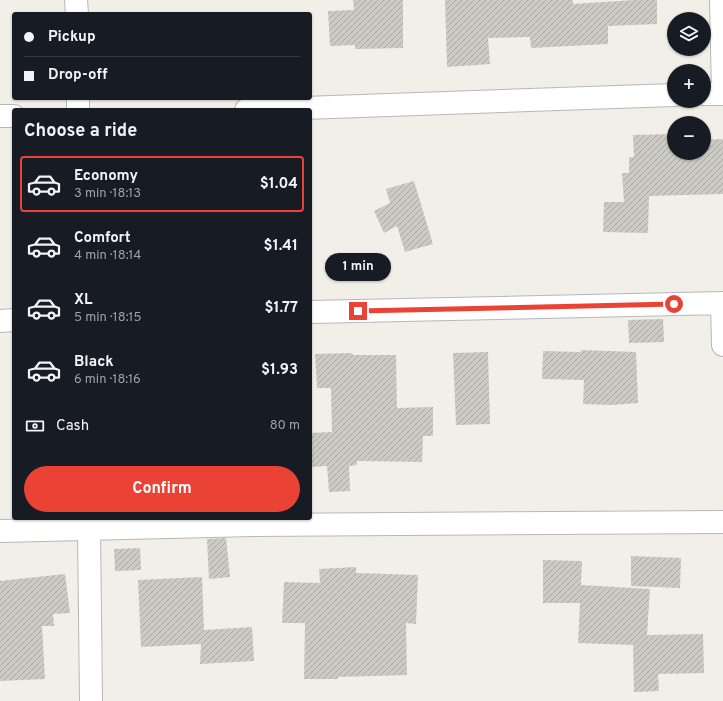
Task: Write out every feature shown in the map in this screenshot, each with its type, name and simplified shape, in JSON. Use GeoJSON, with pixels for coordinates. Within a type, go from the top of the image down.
{"type":"FeatureCollection","features":[{"type":"Feature","properties":{"kind":"street"},"geometry":{"type":"LineString","coordinates":[[76,0],[76,12]]}},
{"type":"Feature","properties":{"kind":"street"},"geometry":{"type":"LineString","coordinates":[[711,94],[723,94],[721,0]]}},
{"type":"Feature","properties":{"kind":"street"},"geometry":{"type":"LineString","coordinates":[[307,108],[667,96]]}},
{"type":"Feature","properties":{"kind":"street"},"geometry":{"type":"LineString","coordinates":[[0,116],[12,116]]}},
{"type":"Feature","properties":{"kind":"street"},"geometry":{"type":"LineString","coordinates":[[312,312],[722,303],[723,345]]}},
{"type":"Feature","properties":{"kind":"street"},"geometry":{"type":"LineString","coordinates":[[0,321],[12,320]]}},
{"type":"Feature","properties":{"kind":"street"},"geometry":{"type":"LineString","coordinates":[[0,531],[253,522],[723,522]]}},
{"type":"Feature","properties":{"kind":"street"},"geometry":{"type":"LineString","coordinates":[[89,529],[91,701]]}},
{"type":"Feature","properties":{"kind":"building"},"geometry":{"type":"Polygon","coordinates":[[[353,0],[403,0],[403,48],[355,49],[355,45],[330,46],[328,11],[354,10],[353,0]]]}},
{"type":"Feature","properties":{"kind":"building"},"geometry":{"type":"Polygon","coordinates":[[[445,0],[573,0],[573,4],[657,0],[657,24],[608,26],[608,44],[531,48],[530,37],[488,38],[490,64],[447,67],[445,0]]]}},
{"type":"Feature","properties":{"kind":"building"},"geometry":{"type":"Polygon","coordinates":[[[667,134],[667,160],[711,160],[711,140],[723,139],[723,194],[649,196],[648,233],[603,232],[604,202],[624,202],[622,173],[629,173],[629,157],[634,157],[633,135],[667,134]]]}},
{"type":"Feature","properties":{"kind":"building"},"geometry":{"type":"Polygon","coordinates":[[[414,181],[433,244],[405,252],[397,226],[384,233],[374,211],[390,203],[386,189],[414,181]]]}},
{"type":"Feature","properties":{"kind":"building"},"geometry":{"type":"Polygon","coordinates":[[[663,319],[664,342],[629,343],[628,320],[663,319]]]}},
{"type":"Feature","properties":{"kind":"building"},"geometry":{"type":"Polygon","coordinates":[[[581,350],[636,352],[638,403],[612,405],[583,404],[584,380],[542,379],[543,351],[581,352],[581,350]]]}},
{"type":"Feature","properties":{"kind":"building"},"geometry":{"type":"Polygon","coordinates":[[[488,352],[490,424],[456,425],[453,353],[488,352]]]}},
{"type":"Feature","properties":{"kind":"building"},"geometry":{"type":"Polygon","coordinates":[[[352,353],[353,355],[396,355],[397,408],[433,407],[433,436],[423,436],[422,462],[357,461],[357,465],[349,466],[350,491],[329,492],[327,466],[312,467],[312,433],[332,432],[331,388],[317,388],[315,354],[352,353]]]}},
{"type":"Feature","properties":{"kind":"building"},"geometry":{"type":"Polygon","coordinates":[[[226,538],[230,577],[209,579],[207,539],[226,538]]]}},
{"type":"Feature","properties":{"kind":"building"},"geometry":{"type":"Polygon","coordinates":[[[140,548],[141,570],[115,571],[114,549],[140,548]]]}},
{"type":"Feature","properties":{"kind":"building"},"geometry":{"type":"Polygon","coordinates":[[[631,556],[681,558],[680,588],[631,586],[631,556]]]}},
{"type":"Feature","properties":{"kind":"building"},"geometry":{"type":"Polygon","coordinates":[[[543,560],[582,561],[581,585],[650,589],[647,635],[703,634],[704,673],[658,674],[659,691],[634,692],[633,645],[578,643],[580,603],[543,603],[543,560]]]}},
{"type":"Feature","properties":{"kind":"building"},"geometry":{"type":"Polygon","coordinates":[[[356,567],[356,573],[418,575],[416,624],[406,623],[407,675],[338,677],[338,679],[304,679],[305,623],[282,623],[284,582],[320,583],[319,569],[356,567]]]}},
{"type":"Feature","properties":{"kind":"building"},"geometry":{"type":"Polygon","coordinates":[[[65,574],[70,613],[53,614],[54,626],[42,626],[45,679],[0,681],[0,581],[65,574]]]}},
{"type":"Feature","properties":{"kind":"building"},"geometry":{"type":"Polygon","coordinates":[[[202,577],[204,630],[252,627],[254,661],[200,664],[201,644],[141,647],[138,580],[202,577]]]}},
{"type":"Feature","properties":{"kind":"route"},"geometry":{"type":"LineString","coordinates":[[358,311],[674,304]]}}]}
